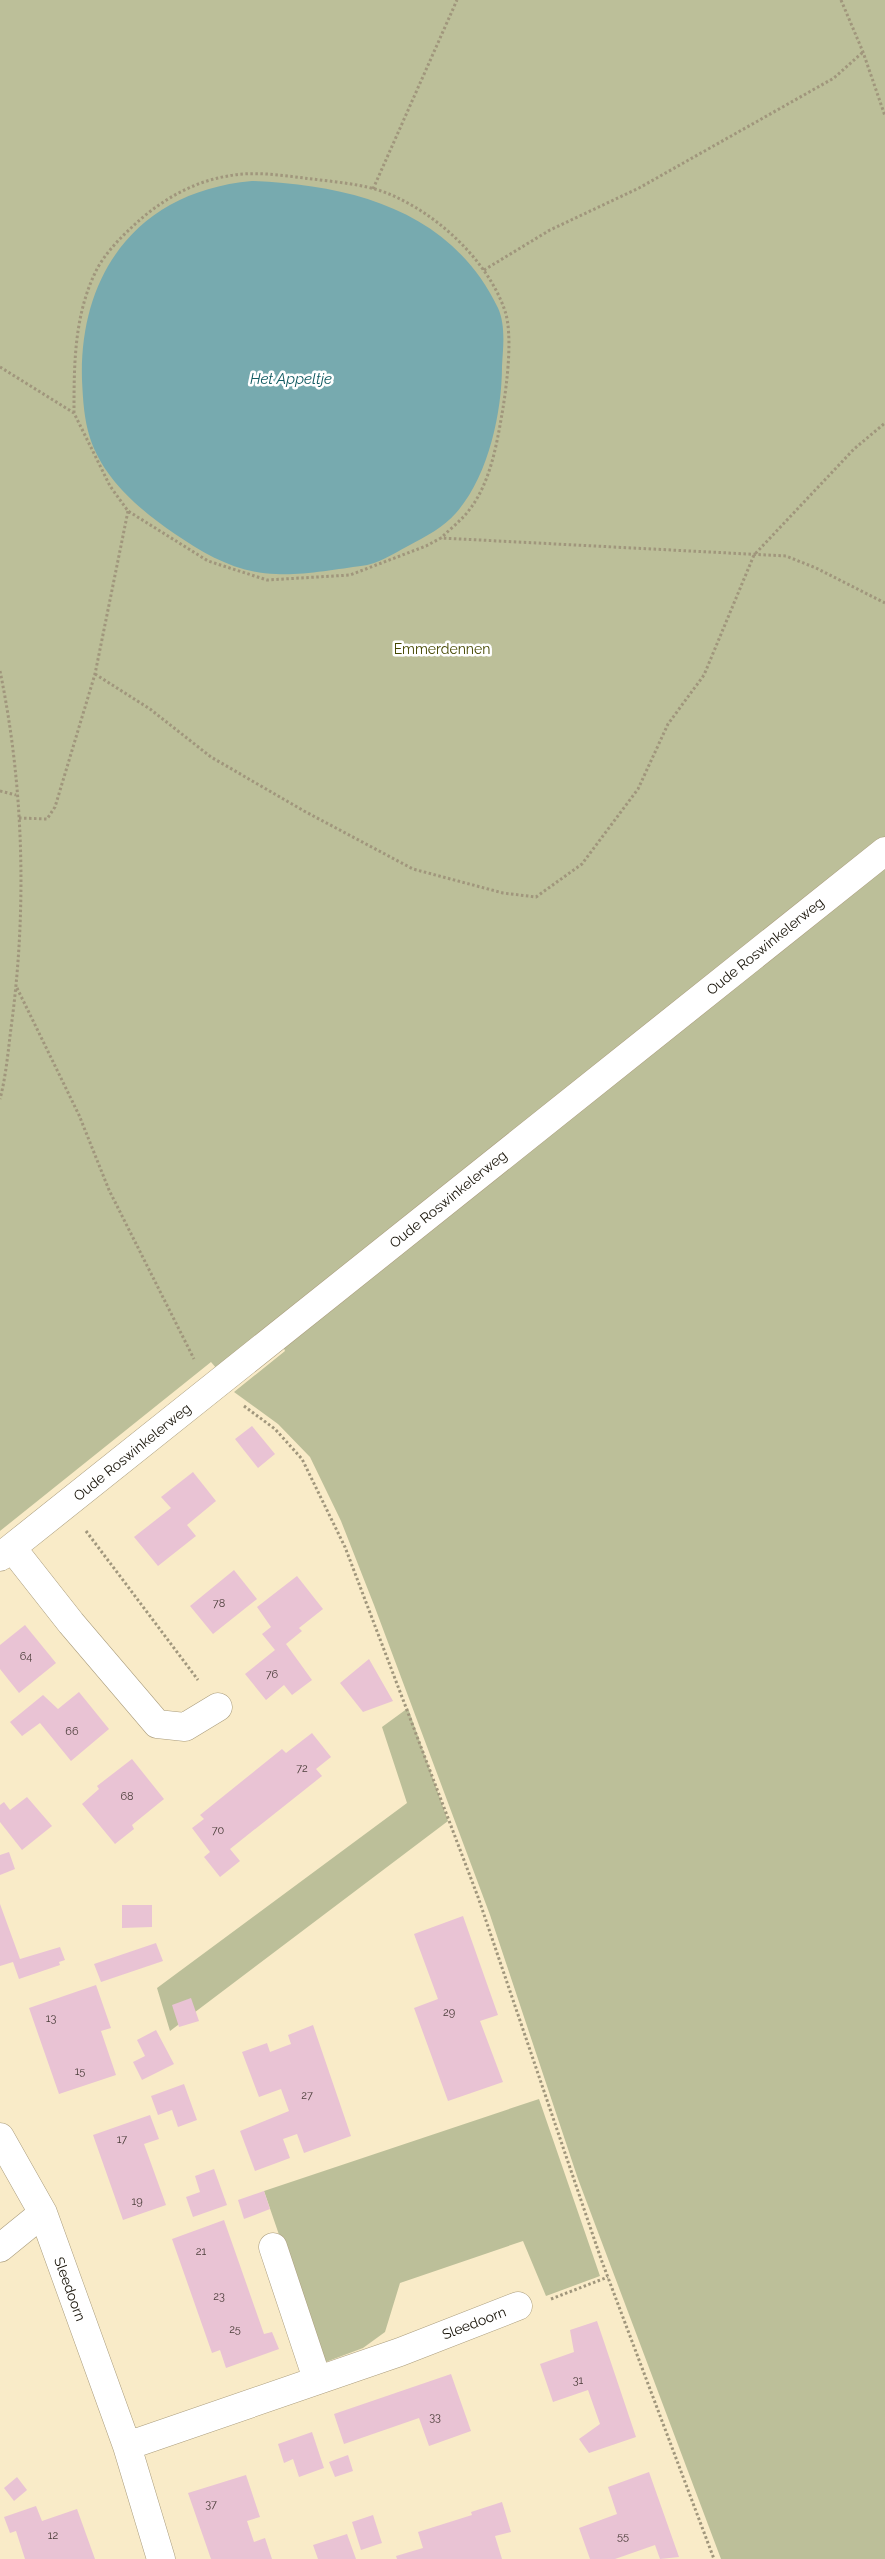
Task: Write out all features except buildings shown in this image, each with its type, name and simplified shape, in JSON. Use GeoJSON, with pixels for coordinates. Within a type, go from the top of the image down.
{"type":"FeatureCollection","features":[{"type":"Feature","properties":{"kind":"street","name":"Oude Roswinkelerweg"},"geometry":{"type":"LineString","coordinates":[[218,1707],[185,1727],[157,1724],[71,1623],[6,1552],[885,851]]}},
{"type":"Feature","properties":{"kind":"street","name":"Sleedoorn"},"geometry":{"type":"LineString","coordinates":[[0,2137],[43,2213],[127,2446],[161,2559]]}},
{"type":"Feature","properties":{"kind":"street"},"geometry":{"type":"LineString","coordinates":[[0,2248],[43,2213]]}},
{"type":"Feature","properties":{"kind":"street"},"geometry":{"type":"LineString","coordinates":[[272,2247],[317,2379]]}},
{"type":"Feature","properties":{"kind":"street","name":"Sleedoorn"},"geometry":{"type":"LineString","coordinates":[[127,2446],[400,2352],[518,2306]]}},
{"type":"Feature","properties":{"kind":"path"},"geometry":{"type":"LineString","coordinates":[[373,189],[457,0]]}},
{"type":"Feature","properties":{"kind":"path"},"geometry":{"type":"LineString","coordinates":[[840,0],[863,52],[885,116]]}},
{"type":"Feature","properties":{"kind":"path"},"geometry":{"type":"LineString","coordinates":[[484,270],[550,230],[639,188],[834,78],[863,52]]}},
{"type":"Feature","properties":{"kind":"path"},"geometry":{"type":"LineString","coordinates":[[254,173],[373,189],[398,198],[439,225],[463,245],[484,270],[505,312],[508,383],[498,444],[484,482],[470,509],[441,538],[417,550],[350,575],[267,580],[208,561],[128,511],[110,486],[74,413],[74,360],[79,321],[95,272],[116,242],[145,214],[171,196],[203,182],[254,173]]}},
{"type":"Feature","properties":{"kind":"path"},"geometry":{"type":"LineString","coordinates":[[0,367],[74,413]]}},
{"type":"Feature","properties":{"kind":"path"},"geometry":{"type":"LineString","coordinates":[[95,674],[150,709],[211,757],[304,811],[413,868],[503,894],[536,896],[582,864],[638,789],[668,724],[704,675],[754,555],[854,449],[885,423]]}},
{"type":"Feature","properties":{"kind":"path"},"geometry":{"type":"LineString","coordinates":[[19,818],[47,818],[55,807],[95,674],[128,511]]}},
{"type":"Feature","properties":{"kind":"path"},"geometry":{"type":"LineString","coordinates":[[441,538],[786,556],[816,568],[885,603]]}},
{"type":"Feature","properties":{"kind":"path"},"geometry":{"type":"LineString","coordinates":[[0,671],[7,704],[19,818],[20,934],[17,988],[0,1099]]}},
{"type":"Feature","properties":{"kind":"path"},"geometry":{"type":"LineString","coordinates":[[0,791],[16,794]]}},
{"type":"Feature","properties":{"kind":"path"},"geometry":{"type":"LineString","coordinates":[[17,988],[79,1115],[109,1190],[194,1360],[216,1386],[275,1429],[302,1459],[345,1547],[478,1897],[608,2277],[714,2559]]}},
{"type":"Feature","properties":{"kind":"path"},"geometry":{"type":"LineString","coordinates":[[66,1505],[218,1707]]}},
{"type":"Feature","properties":{"kind":"path"},"geometry":{"type":"LineString","coordinates":[[518,2306],[549,2300],[608,2277]]}},
{"type":"Feature","properties":{"kind":"green space","name":"Emmerdennen"},"geometry":{"type":"Polygon","coordinates":[[[0,0],[885,0],[885,2559],[721,2559],[578,2179],[490,1915],[341,1521],[310,1457],[278,1424],[234,1392],[285,1351],[274,1324],[217,1369],[211,1362],[0,1531],[0,0]]]}},
{"type":"Feature","properties":{"kind":"green space"},"geometry":{"type":"Polygon","coordinates":[[[408,1708],[448,1821],[170,2031],[157,1988],[407,1803],[382,1727],[408,1708]]]}},
{"type":"Feature","properties":{"kind":"green space"},"geometry":{"type":"Polygon","coordinates":[[[539,2099],[600,2276],[546,2296],[523,2241],[400,2283],[385,2332],[363,2348],[323,2363],[264,2191],[539,2099]]]}},
{"type":"Feature","properties":{"kind":"water","name":"Het Appeltje"},"geometry":{"type":"Polygon","coordinates":[[[252,181],[326,189],[361,197],[394,209],[426,226],[454,247],[478,275],[501,315],[503,344],[499,404],[491,444],[477,481],[456,513],[446,523],[421,539],[373,563],[318,572],[285,574],[248,570],[210,556],[175,534],[136,504],[114,481],[104,467],[90,438],[85,417],[82,380],[84,341],[92,304],[105,272],[124,243],[148,220],[178,201],[212,188],[252,181]]]}}]}
